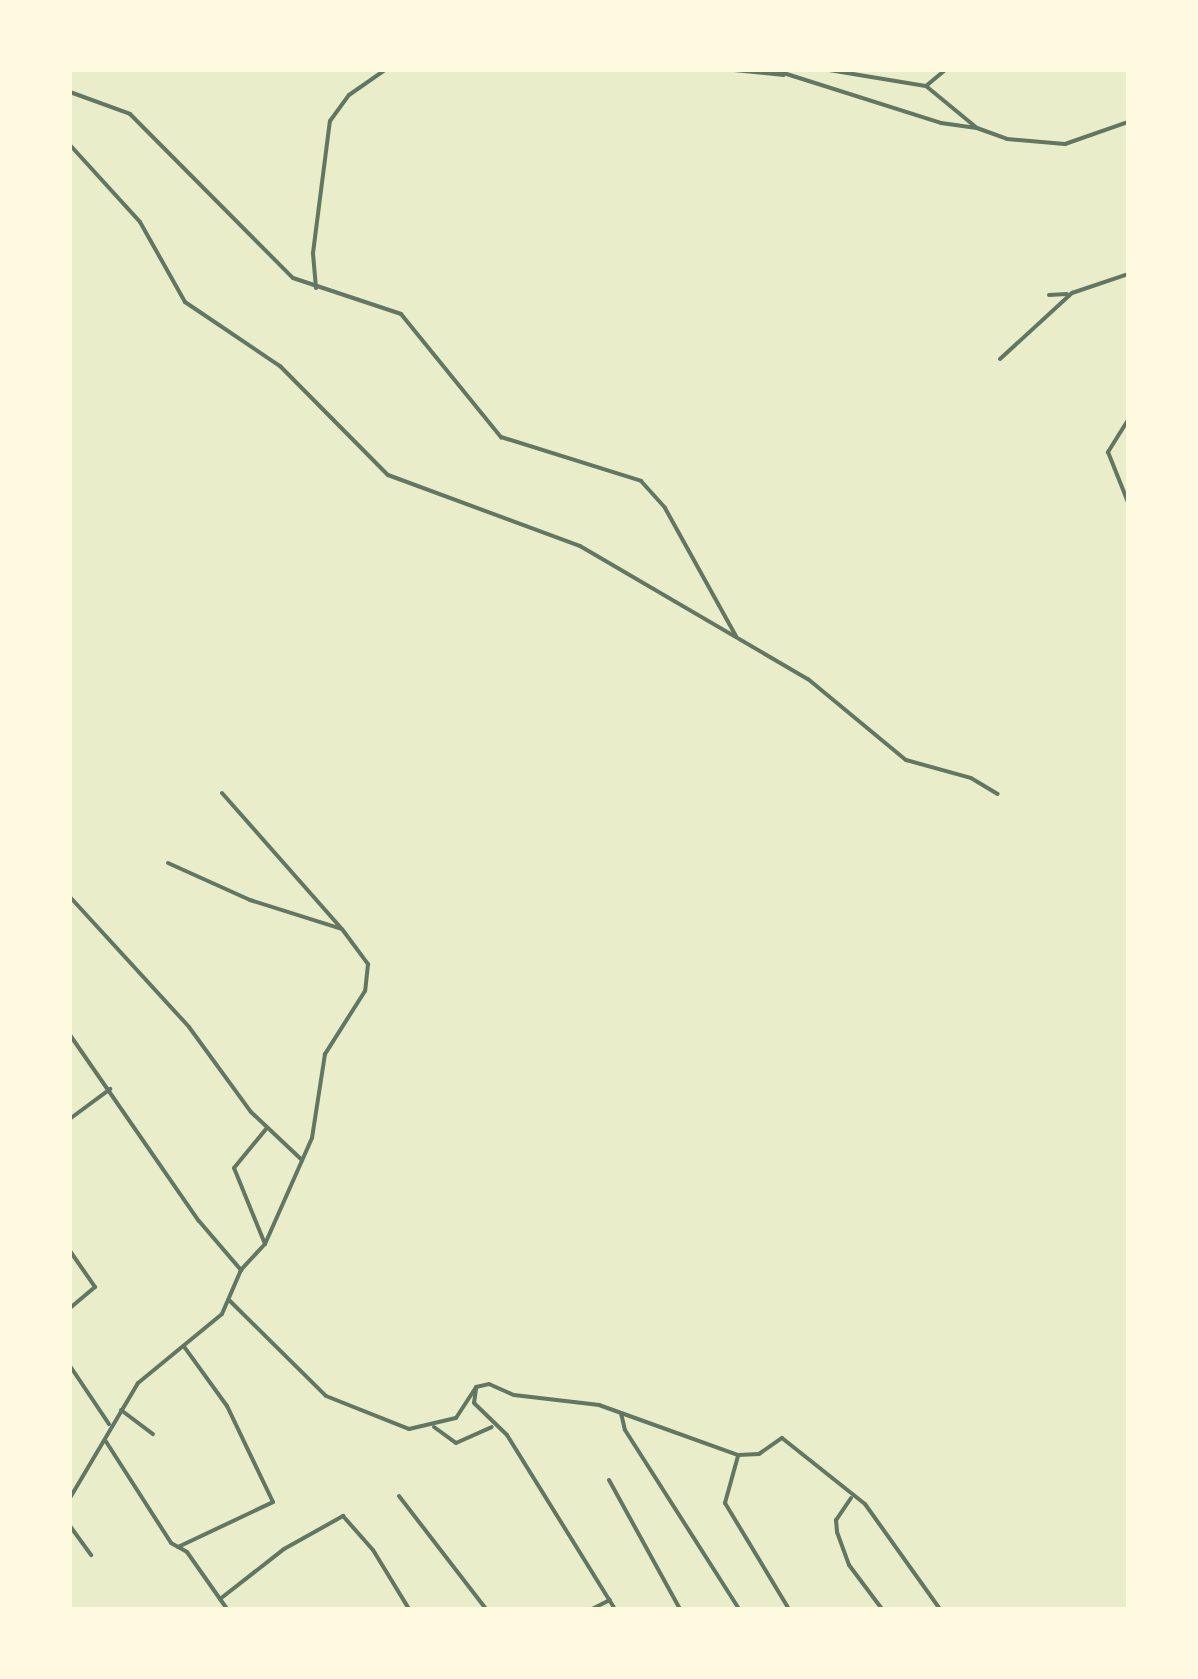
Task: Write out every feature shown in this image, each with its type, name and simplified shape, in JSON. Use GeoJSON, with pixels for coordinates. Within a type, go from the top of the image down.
{"type":"FeatureCollection","features":[{"type":"Feature","properties":{"kind":"street"},"geometry":{"type":"LineString","coordinates":[[318,291],[313,253],[330,120],[349,95],[385,70]]}},
{"type":"Feature","properties":{"kind":"street"},"geometry":{"type":"LineString","coordinates":[[576,70],[599,70]]}},
{"type":"Feature","properties":{"kind":"street"},"geometry":{"type":"LineString","coordinates":[[734,70],[789,75]]}},
{"type":"Feature","properties":{"kind":"street"},"geometry":{"type":"LineString","coordinates":[[774,70],[941,124],[977,128],[1007,138],[1066,144],[1128,122]]}},
{"type":"Feature","properties":{"kind":"street"},"geometry":{"type":"LineString","coordinates":[[829,70],[926,86],[977,128]]}},
{"type":"Feature","properties":{"kind":"street"},"geometry":{"type":"LineString","coordinates":[[926,86],[945,70]]}},
{"type":"Feature","properties":{"kind":"street"},"geometry":{"type":"LineString","coordinates":[[70,92],[130,114],[273,254],[280,268],[318,291],[375,300],[402,314],[501,437],[640,481],[664,508],[738,640]]}},
{"type":"Feature","properties":{"kind":"street"},"geometry":{"type":"LineString","coordinates":[[70,146],[140,222],[185,302],[280,366],[376,466],[417,492],[580,546],[808,679],[906,760],[971,778],[998,794]]}},
{"type":"Feature","properties":{"kind":"street"},"geometry":{"type":"LineString","coordinates":[[1049,296],[1072,293],[1128,274]]}},
{"type":"Feature","properties":{"kind":"street"},"geometry":{"type":"LineString","coordinates":[[1000,360],[1072,293]]}},
{"type":"Feature","properties":{"kind":"street"},"geometry":{"type":"LineString","coordinates":[[1128,420],[1108,452],[1128,502]]}},
{"type":"Feature","properties":{"kind":"street"},"geometry":{"type":"LineString","coordinates":[[222,793],[361,948]]}},
{"type":"Feature","properties":{"kind":"street"},"geometry":{"type":"LineString","coordinates":[[70,1498],[138,1383],[185,1348],[229,1300],[241,1270],[265,1244],[302,1160],[323,1092],[326,1054],[369,979],[368,964],[342,929],[250,900],[168,863]]}},
{"type":"Feature","properties":{"kind":"street"},"geometry":{"type":"LineString","coordinates":[[70,897],[189,1027],[266,1129],[302,1160]]}},
{"type":"Feature","properties":{"kind":"street"},"geometry":{"type":"LineString","coordinates":[[70,1035],[198,1221],[241,1270]]}},
{"type":"Feature","properties":{"kind":"street"},"geometry":{"type":"LineString","coordinates":[[71,1118],[110,1089]]}},
{"type":"Feature","properties":{"kind":"street"},"geometry":{"type":"LineString","coordinates":[[265,1244],[234,1168],[266,1129]]}},
{"type":"Feature","properties":{"kind":"street"},"geometry":{"type":"LineString","coordinates":[[70,1251],[94,1287],[70,1308]]}},
{"type":"Feature","properties":{"kind":"street"},"geometry":{"type":"LineString","coordinates":[[229,1300],[326,1396],[409,1429],[434,1427],[456,1418],[476,1386]]}},
{"type":"Feature","properties":{"kind":"street"},"geometry":{"type":"LineString","coordinates":[[178,1547],[274,1502],[227,1406],[185,1348]]}},
{"type":"Feature","properties":{"kind":"street"},"geometry":{"type":"LineString","coordinates":[[70,1366],[111,1425]]}},
{"type":"Feature","properties":{"kind":"street"},"geometry":{"type":"LineString","coordinates":[[476,1386],[622,1412],[738,1455],[759,1454],[782,1438],[851,1498],[864,1504],[940,1609]]}},
{"type":"Feature","properties":{"kind":"street"},"geometry":{"type":"LineString","coordinates":[[476,1386],[474,1402],[492,1426],[507,1435],[615,1609]]}},
{"type":"Feature","properties":{"kind":"street"},"geometry":{"type":"LineString","coordinates":[[121,1410],[153,1434]]}},
{"type":"Feature","properties":{"kind":"street"},"geometry":{"type":"LineString","coordinates":[[622,1412],[626,1430],[739,1609]]}},
{"type":"Feature","properties":{"kind":"street"},"geometry":{"type":"LineString","coordinates":[[434,1427],[456,1444],[492,1426]]}},
{"type":"Feature","properties":{"kind":"street"},"geometry":{"type":"LineString","coordinates":[[104,1438],[178,1547],[227,1609]]}},
{"type":"Feature","properties":{"kind":"street"},"geometry":{"type":"LineString","coordinates":[[738,1455],[724,1503],[789,1609]]}},
{"type":"Feature","properties":{"kind":"street"},"geometry":{"type":"LineString","coordinates":[[610,1480],[680,1609]]}},
{"type":"Feature","properties":{"kind":"street"},"geometry":{"type":"LineString","coordinates":[[399,1496],[486,1609]]}},
{"type":"Feature","properties":{"kind":"street"},"geometry":{"type":"LineString","coordinates":[[851,1498],[836,1520],[837,1532],[850,1565],[882,1609]]}},
{"type":"Feature","properties":{"kind":"street"},"geometry":{"type":"LineString","coordinates":[[220,1600],[284,1549],[343,1516],[373,1550],[409,1609]]}},
{"type":"Feature","properties":{"kind":"street"},"geometry":{"type":"LineString","coordinates":[[70,1526],[91,1554]]}},
{"type":"Feature","properties":{"kind":"street"},"geometry":{"type":"LineString","coordinates":[[592,1609],[610,1600]]}}]}
